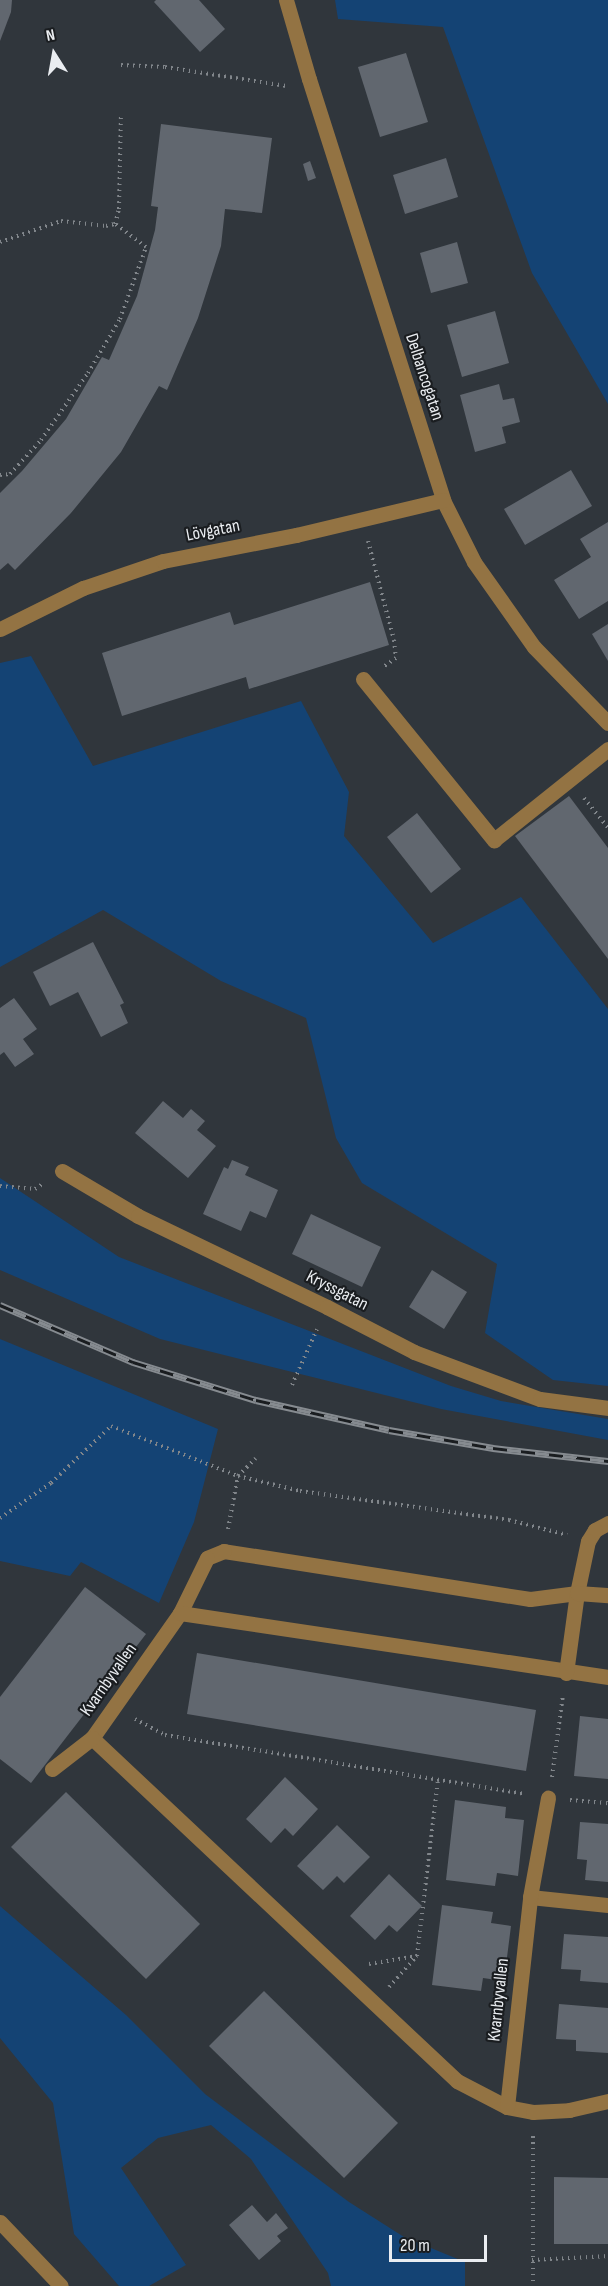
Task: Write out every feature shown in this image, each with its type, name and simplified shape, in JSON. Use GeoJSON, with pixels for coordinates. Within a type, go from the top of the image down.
{"type":"FeatureCollection","features":[{"type":"Feature","properties":{"kind":"street","name":"Delbancogatan"},"geometry":{"type":"LineString","coordinates":[[286,0],[443,500],[474,562],[534,647],[608,723]]}},
{"type":"Feature","properties":{"kind":"street","name":"Lövgatan"},"geometry":{"type":"LineString","coordinates":[[0,629],[83,588],[163,561],[362,520],[443,500]]}},
{"type":"Feature","properties":{"kind":"street"},"geometry":{"type":"LineString","coordinates":[[363,679],[494,840],[608,749]]}},
{"type":"Feature","properties":{"kind":"street","name":"Kryssgatan"},"geometry":{"type":"LineString","coordinates":[[62,1171],[138,1216],[327,1307],[414,1352],[540,1399],[608,1408]]}},
{"type":"Feature","properties":{"kind":"street"},"geometry":{"type":"LineString","coordinates":[[566,1673],[577,1593],[588,1541],[595,1530],[608,1523]]}},
{"type":"Feature","properties":{"kind":"street"},"geometry":{"type":"LineString","coordinates":[[224,1551],[530,1599],[577,1593],[608,1595]]}},
{"type":"Feature","properties":{"kind":"street","name":"Kvarnbyvallen"},"geometry":{"type":"LineString","coordinates":[[224,1551],[207,1558],[180,1613],[92,1738],[457,2081],[507,2107],[533,2112],[569,2110],[608,2101]]}},
{"type":"Feature","properties":{"kind":"street"},"geometry":{"type":"LineString","coordinates":[[180,1613],[566,1673],[608,1677]]}},
{"type":"Feature","properties":{"kind":"street"},"geometry":{"type":"LineString","coordinates":[[52,1769],[92,1738]]}},
{"type":"Feature","properties":{"kind":"street","name":"Kvarnbyvallen"},"geometry":{"type":"LineString","coordinates":[[507,2107],[530,1897],[548,1798]]}},
{"type":"Feature","properties":{"kind":"street"},"geometry":{"type":"LineString","coordinates":[[530,1897],[608,1905]]}},
{"type":"Feature","properties":{"kind":"street"},"geometry":{"type":"LineString","coordinates":[[0,2222],[61,2286]]}},
{"type":"Feature","properties":{"kind":"path"},"geometry":{"type":"LineString","coordinates":[[121,65],[165,67],[285,86],[309,79]]}},
{"type":"Feature","properties":{"kind":"path"},"geometry":{"type":"LineString","coordinates":[[115,224],[119,209],[121,117]]}},
{"type":"Feature","properties":{"kind":"path"},"geometry":{"type":"LineString","coordinates":[[0,242],[61,221],[106,226],[115,224],[146,247],[120,319],[87,373],[41,440],[10,474],[0,475]]}},
{"type":"Feature","properties":{"kind":"path"},"geometry":{"type":"LineString","coordinates":[[362,520],[394,640],[396,658],[363,679]]}},
{"type":"Feature","properties":{"kind":"path"},"geometry":{"type":"LineString","coordinates":[[569,779],[608,828]]}},
{"type":"Feature","properties":{"kind":"path"},"geometry":{"type":"LineString","coordinates":[[0,1186],[35,1189],[62,1171]]}},
{"type":"Feature","properties":{"kind":"path"},"geometry":{"type":"LineString","coordinates":[[292,1385],[327,1307]]}},
{"type":"Feature","properties":{"kind":"path"},"geometry":{"type":"LineString","coordinates":[[0,1518],[51,1483],[111,1426],[238,1476],[310,1493],[509,1520],[588,1541]]}},
{"type":"Feature","properties":{"kind":"path"},"geometry":{"type":"LineString","coordinates":[[224,1551],[238,1476],[256,1458]]}},
{"type":"Feature","properties":{"kind":"path"},"geometry":{"type":"LineString","coordinates":[[548,1798],[566,1673]]}},
{"type":"Feature","properties":{"kind":"path"},"geometry":{"type":"LineString","coordinates":[[115,1707],[165,1735],[438,1782],[548,1798],[608,1803]]}},
{"type":"Feature","properties":{"kind":"path"},"geometry":{"type":"LineString","coordinates":[[374,2005],[417,1956],[438,1782]]}},
{"type":"Feature","properties":{"kind":"path"},"geometry":{"type":"LineString","coordinates":[[337,1969],[417,1956]]}},
{"type":"Feature","properties":{"kind":"path"},"geometry":{"type":"LineString","coordinates":[[533,2112],[531,2269],[533,2286]]}},
{"type":"Feature","properties":{"kind":"path"},"geometry":{"type":"LineString","coordinates":[[532,2260],[608,2256]]}},
{"type":"Feature","properties":{"kind":"shaded area"},"geometry":{"type":"Polygon","coordinates":[[[335,0],[608,0],[608,404],[532,273],[443,27],[338,19],[335,0]]]}},
{"type":"Feature","properties":{"kind":"shaded area"},"geometry":{"type":"Polygon","coordinates":[[[31,656],[93,766],[301,701],[349,792],[344,836],[433,943],[521,897],[608,1009],[608,1386],[553,1380],[485,1333],[497,1264],[362,1183],[336,1138],[306,1018],[221,981],[103,910],[0,967],[0,663],[31,656]]]}},
{"type":"Feature","properties":{"kind":"shaded area"},"geometry":{"type":"Polygon","coordinates":[[[0,1178],[119,1257],[451,1386],[501,1401],[608,1419],[608,1440],[441,1409],[160,1339],[0,1270],[0,1178]]]}},
{"type":"Feature","properties":{"kind":"shaded area"},"geometry":{"type":"Polygon","coordinates":[[[0,1339],[218,1429],[194,1522],[159,1603],[81,1562],[70,1576],[0,1561],[0,1339]]]}},
{"type":"Feature","properties":{"kind":"shaded area"},"geometry":{"type":"Polygon","coordinates":[[[0,1906],[126,2015],[205,2094],[349,2202],[404,2237],[465,2262],[465,2286],[331,2286],[328,2273],[251,2159],[211,2125],[158,2138],[121,2168],[186,2265],[149,2286],[119,2286],[74,2234],[53,2103],[0,2038],[0,1906]]]}},
{"type":"Feature","properties":{"kind":"building"},"geometry":{"type":"Polygon","coordinates":[[[0,0],[12,0],[11,12],[0,41],[0,0]]]}},
{"type":"Feature","properties":{"kind":"building"},"geometry":{"type":"Polygon","coordinates":[[[156,0],[199,0],[225,29],[200,52],[154,2],[156,0]]]}},
{"type":"Feature","properties":{"kind":"building"},"geometry":{"type":"Polygon","coordinates":[[[406,53],[428,122],[380,137],[358,67],[406,53]]]}},
{"type":"Feature","properties":{"kind":"building"},"geometry":{"type":"Polygon","coordinates":[[[161,124],[272,138],[262,213],[225,209],[221,246],[198,318],[167,390],[159,386],[121,452],[71,513],[15,570],[8,563],[0,570],[0,493],[66,419],[102,357],[109,360],[137,296],[155,230],[158,207],[151,206],[161,124]]]}},
{"type":"Feature","properties":{"kind":"building"},"geometry":{"type":"Polygon","coordinates":[[[446,158],[458,197],[405,214],[393,175],[446,158]]]}},
{"type":"Feature","properties":{"kind":"building"},"geometry":{"type":"Polygon","coordinates":[[[310,161],[316,178],[308,181],[303,164],[310,161]]]}},
{"type":"Feature","properties":{"kind":"building"},"geometry":{"type":"Polygon","coordinates":[[[457,242],[468,283],[431,293],[420,253],[457,242]]]}},
{"type":"Feature","properties":{"kind":"building"},"geometry":{"type":"Polygon","coordinates":[[[495,311],[509,363],[462,377],[447,325],[495,311]]]}},
{"type":"Feature","properties":{"kind":"building"},"geometry":{"type":"Polygon","coordinates":[[[499,384],[503,400],[514,398],[520,422],[502,427],[506,443],[475,452],[460,395],[499,384]]]}},
{"type":"Feature","properties":{"kind":"building"},"geometry":{"type":"Polygon","coordinates":[[[571,470],[592,506],[525,545],[504,509],[571,470]]]}},
{"type":"Feature","properties":{"kind":"building"},"geometry":{"type":"Polygon","coordinates":[[[608,522],[608,601],[579,619],[554,580],[591,557],[580,539],[608,522]]]}},
{"type":"Feature","properties":{"kind":"building"},"geometry":{"type":"Polygon","coordinates":[[[370,582],[389,645],[249,689],[246,677],[122,716],[102,653],[230,612],[234,625],[370,582]]]}},
{"type":"Feature","properties":{"kind":"building"},"geometry":{"type":"Polygon","coordinates":[[[608,624],[608,661],[592,634],[608,624]]]}},
{"type":"Feature","properties":{"kind":"building"},"geometry":{"type":"Polygon","coordinates":[[[569,796],[608,848],[608,959],[515,836],[569,796]]]}},
{"type":"Feature","properties":{"kind":"building"},"geometry":{"type":"Polygon","coordinates":[[[417,813],[461,869],[431,893],[387,837],[417,813]]]}},
{"type":"Feature","properties":{"kind":"building"},"geometry":{"type":"Polygon","coordinates":[[[93,942],[124,1003],[120,1005],[128,1023],[101,1037],[78,992],[50,1006],[33,972],[93,942]]]}},
{"type":"Feature","properties":{"kind":"building"},"geometry":{"type":"Polygon","coordinates":[[[14,998],[37,1029],[23,1039],[34,1054],[15,1067],[4,1052],[0,1055],[0,1008],[14,998]]]}},
{"type":"Feature","properties":{"kind":"building"},"geometry":{"type":"Polygon","coordinates":[[[163,1101],[183,1118],[191,1109],[205,1121],[197,1130],[216,1146],[188,1178],[135,1133],[163,1101]]]}},
{"type":"Feature","properties":{"kind":"building"},"geometry":{"type":"Polygon","coordinates":[[[232,1160],[249,1167],[245,1175],[278,1190],[266,1218],[250,1211],[241,1231],[203,1214],[224,1167],[228,1169],[232,1160]]]}},
{"type":"Feature","properties":{"kind":"building"},"geometry":{"type":"Polygon","coordinates":[[[311,1214],[381,1247],[362,1287],[292,1254],[311,1214]]]}},
{"type":"Feature","properties":{"kind":"building"},"geometry":{"type":"Polygon","coordinates":[[[432,1270],[467,1292],[444,1329],[409,1307],[432,1270]]]}},
{"type":"Feature","properties":{"kind":"building"},"geometry":{"type":"Polygon","coordinates":[[[85,1587],[146,1634],[31,1783],[0,1759],[0,1697],[85,1587]]]}},
{"type":"Feature","properties":{"kind":"building"},"geometry":{"type":"Polygon","coordinates":[[[197,1653],[536,1710],[526,1771],[187,1714],[197,1653]]]}},
{"type":"Feature","properties":{"kind":"building"},"geometry":{"type":"Polygon","coordinates":[[[580,1716],[608,1719],[608,1779],[574,1776],[580,1716]]]}},
{"type":"Feature","properties":{"kind":"building"},"geometry":{"type":"Polygon","coordinates":[[[285,1777],[318,1809],[293,1836],[285,1828],[271,1843],[246,1819],[285,1777]]]}},
{"type":"Feature","properties":{"kind":"building"},"geometry":{"type":"Polygon","coordinates":[[[66,1792],[200,1924],[146,1979],[11,1847],[66,1792]]]}},
{"type":"Feature","properties":{"kind":"building"},"geometry":{"type":"Polygon","coordinates":[[[455,1800],[506,1807],[505,1818],[524,1820],[518,1876],[497,1873],[495,1886],[446,1880],[455,1800]]]}},
{"type":"Feature","properties":{"kind":"building"},"geometry":{"type":"Polygon","coordinates":[[[580,1822],[608,1824],[608,1882],[585,1880],[587,1860],[577,1859],[580,1822]]]}},
{"type":"Feature","properties":{"kind":"building"},"geometry":{"type":"Polygon","coordinates":[[[337,1825],[370,1857],[344,1883],[337,1876],[323,1890],[297,1866],[337,1825]]]}},
{"type":"Feature","properties":{"kind":"building"},"geometry":{"type":"Polygon","coordinates":[[[389,1874],[422,1906],[397,1932],[389,1925],[375,1940],[350,1916],[389,1874]]]}},
{"type":"Feature","properties":{"kind":"building"},"geometry":{"type":"Polygon","coordinates":[[[442,1905],[493,1912],[491,1923],[511,1926],[504,1981],[483,1978],[481,1991],[432,1985],[442,1905]]]}},
{"type":"Feature","properties":{"kind":"building"},"geometry":{"type":"Polygon","coordinates":[[[564,1934],[608,1937],[608,1983],[580,1981],[581,1970],[561,1969],[564,1934]]]}},
{"type":"Feature","properties":{"kind":"building"},"geometry":{"type":"Polygon","coordinates":[[[264,1991],[398,2123],[344,2178],[209,2046],[264,1991]]]}},
{"type":"Feature","properties":{"kind":"building"},"geometry":{"type":"Polygon","coordinates":[[[559,2004],[608,2008],[608,2053],[576,2051],[576,2040],[556,2039],[559,2004]]]}},
{"type":"Feature","properties":{"kind":"building"},"geometry":{"type":"Polygon","coordinates":[[[554,2177],[608,2178],[608,2244],[554,2244],[554,2177]]]}},
{"type":"Feature","properties":{"kind":"building"},"geometry":{"type":"Polygon","coordinates":[[[252,2205],[267,2222],[276,2213],[288,2228],[277,2236],[281,2241],[259,2260],[229,2225],[252,2205]]]}},
{"type":"Feature","properties":{"kind":"railway"},"geometry":{"type":"LineString","coordinates":[[0,1305],[133,1362],[256,1400],[389,1430],[493,1448],[608,1461]]}}]}
